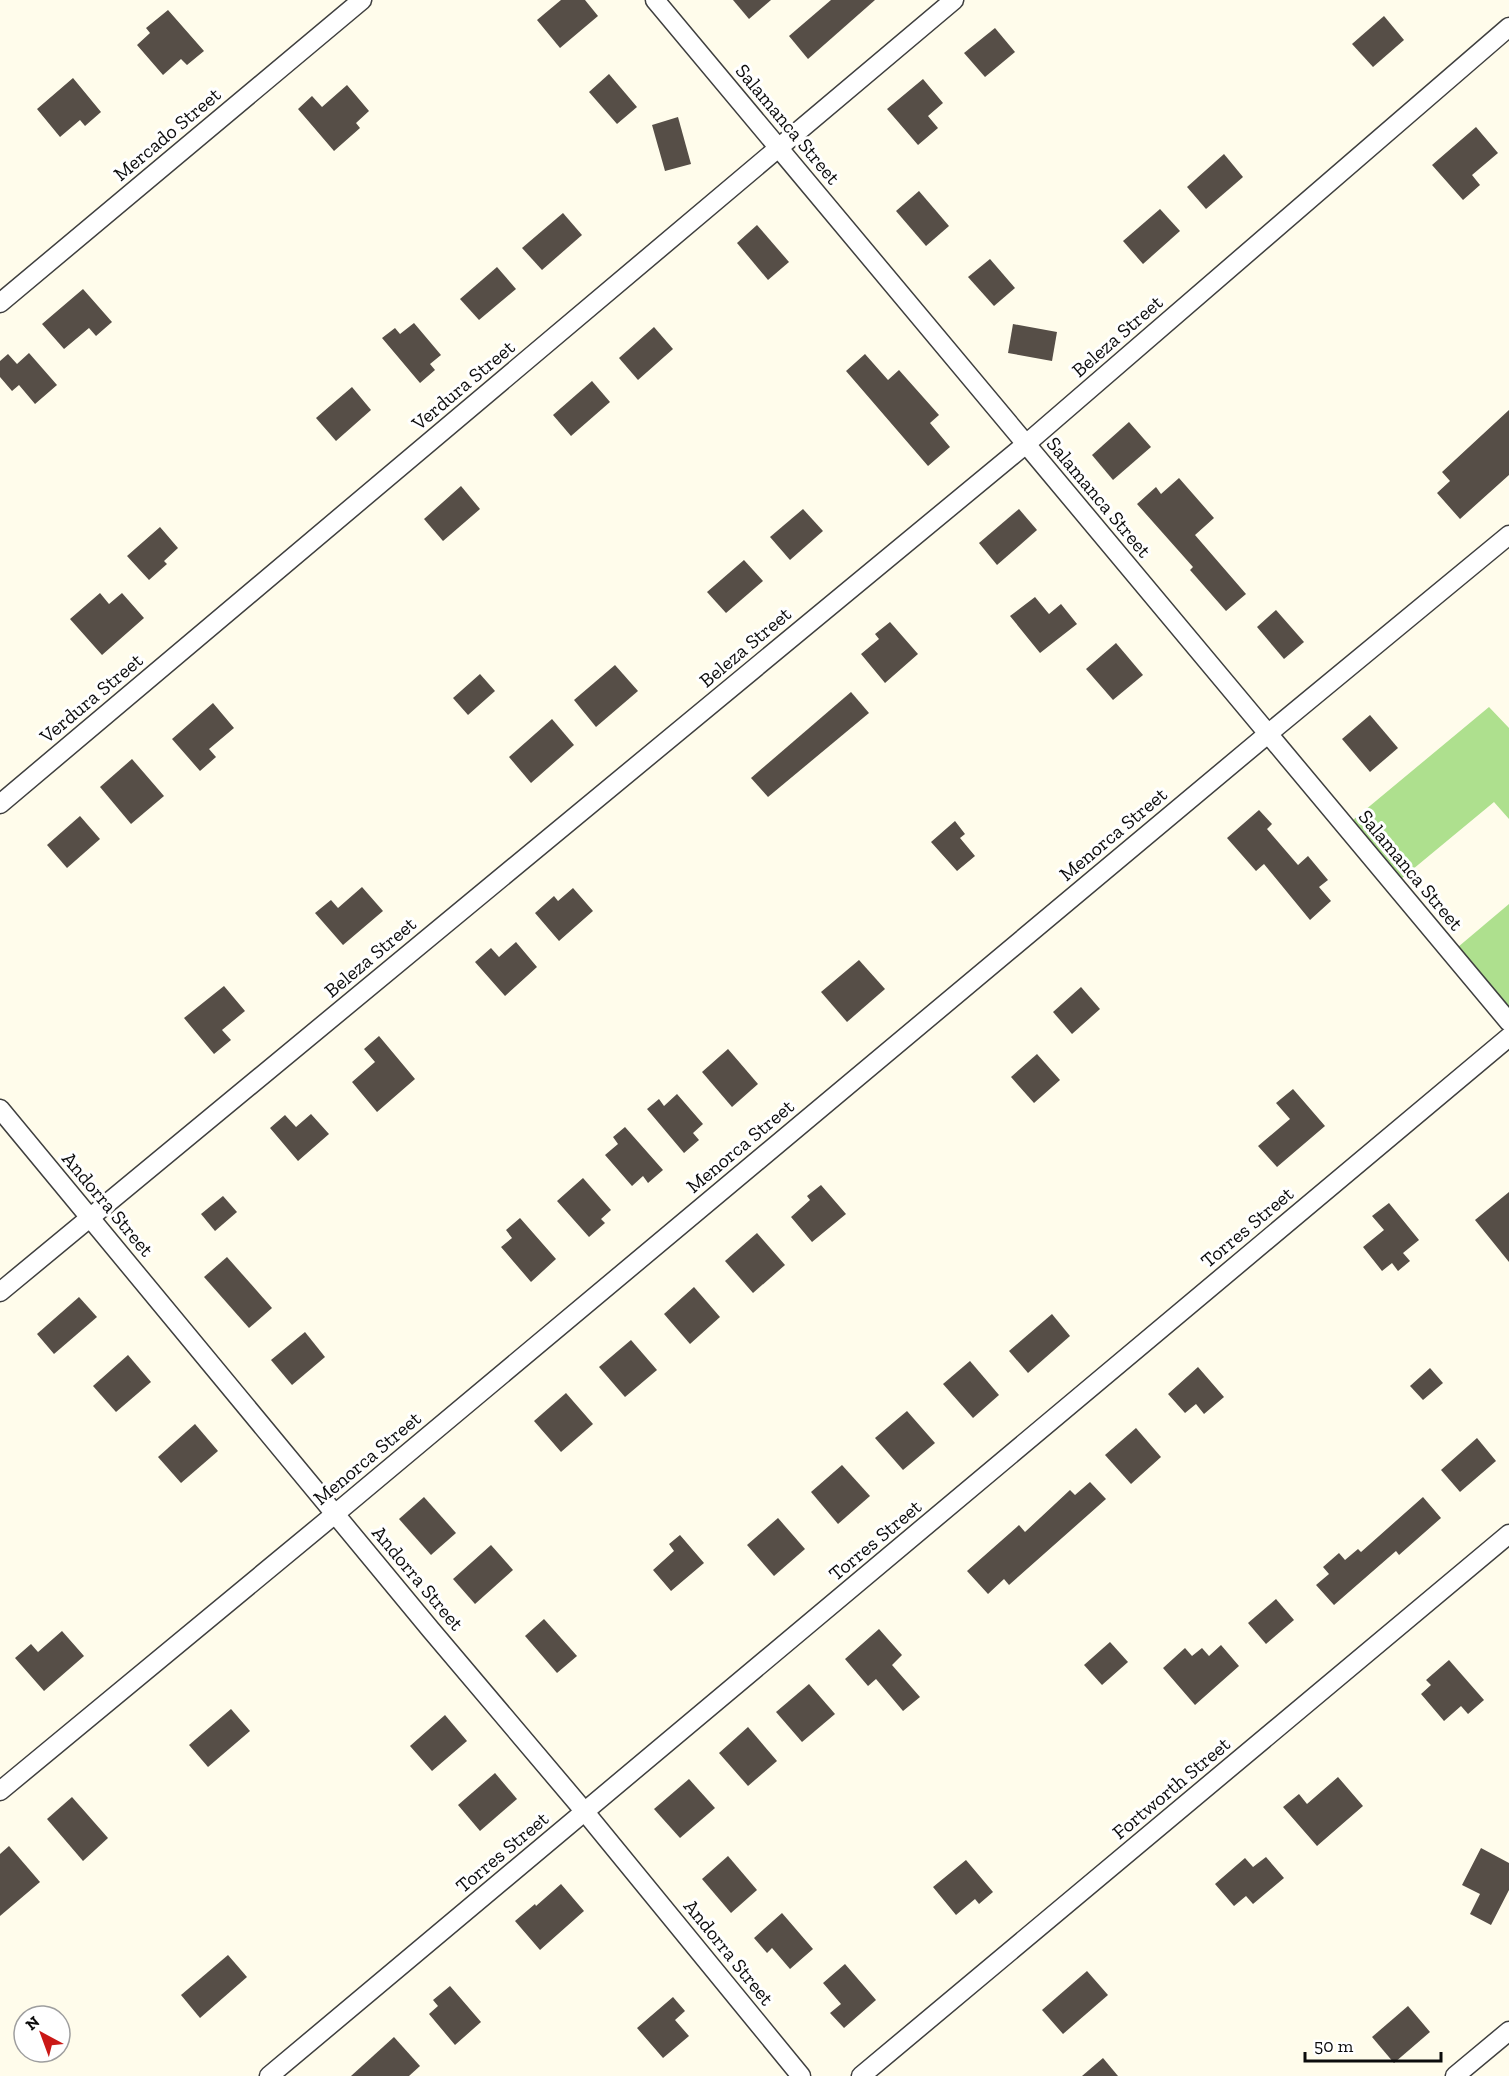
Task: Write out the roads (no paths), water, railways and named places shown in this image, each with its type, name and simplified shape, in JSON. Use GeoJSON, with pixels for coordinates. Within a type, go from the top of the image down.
{"type":"FeatureCollection","features":[{"type":"Feature","properties":{"kind":"street","name":"Mercado Street"},"geometry":{"type":"LineString","coordinates":[[0,303],[362,0]]}},
{"type":"Feature","properties":{"kind":"street","name":"Salamanca Street"},"geometry":{"type":"LineString","coordinates":[[655,0],[1509,1022]]}},
{"type":"Feature","properties":{"kind":"street","name":"Verdura Street"},"geometry":{"type":"LineString","coordinates":[[0,804],[954,0]]}},
{"type":"Feature","properties":{"kind":"street","name":"Beleza Street"},"geometry":{"type":"LineString","coordinates":[[0,1292],[1026,444],[1509,27]]}},
{"type":"Feature","properties":{"kind":"street","name":"Menorca Street"},"geometry":{"type":"LineString","coordinates":[[0,1791],[1509,535]]}},
{"type":"Feature","properties":{"kind":"street","name":"Torres Street"},"geometry":{"type":"LineString","coordinates":[[269,2076],[1509,1037]]}},
{"type":"Feature","properties":{"kind":"street","name":"Andorra Street"},"geometry":{"type":"LineString","coordinates":[[0,1109],[585,1812],[801,2076]]}},
{"type":"Feature","properties":{"kind":"street","name":"Fortworth Street"},"geometry":{"type":"LineString","coordinates":[[861,2076],[1509,1534]]}},
{"type":"Feature","properties":{"kind":"street"},"geometry":{"type":"LineString","coordinates":[[1455,2076],[1509,2031]]}}]}
